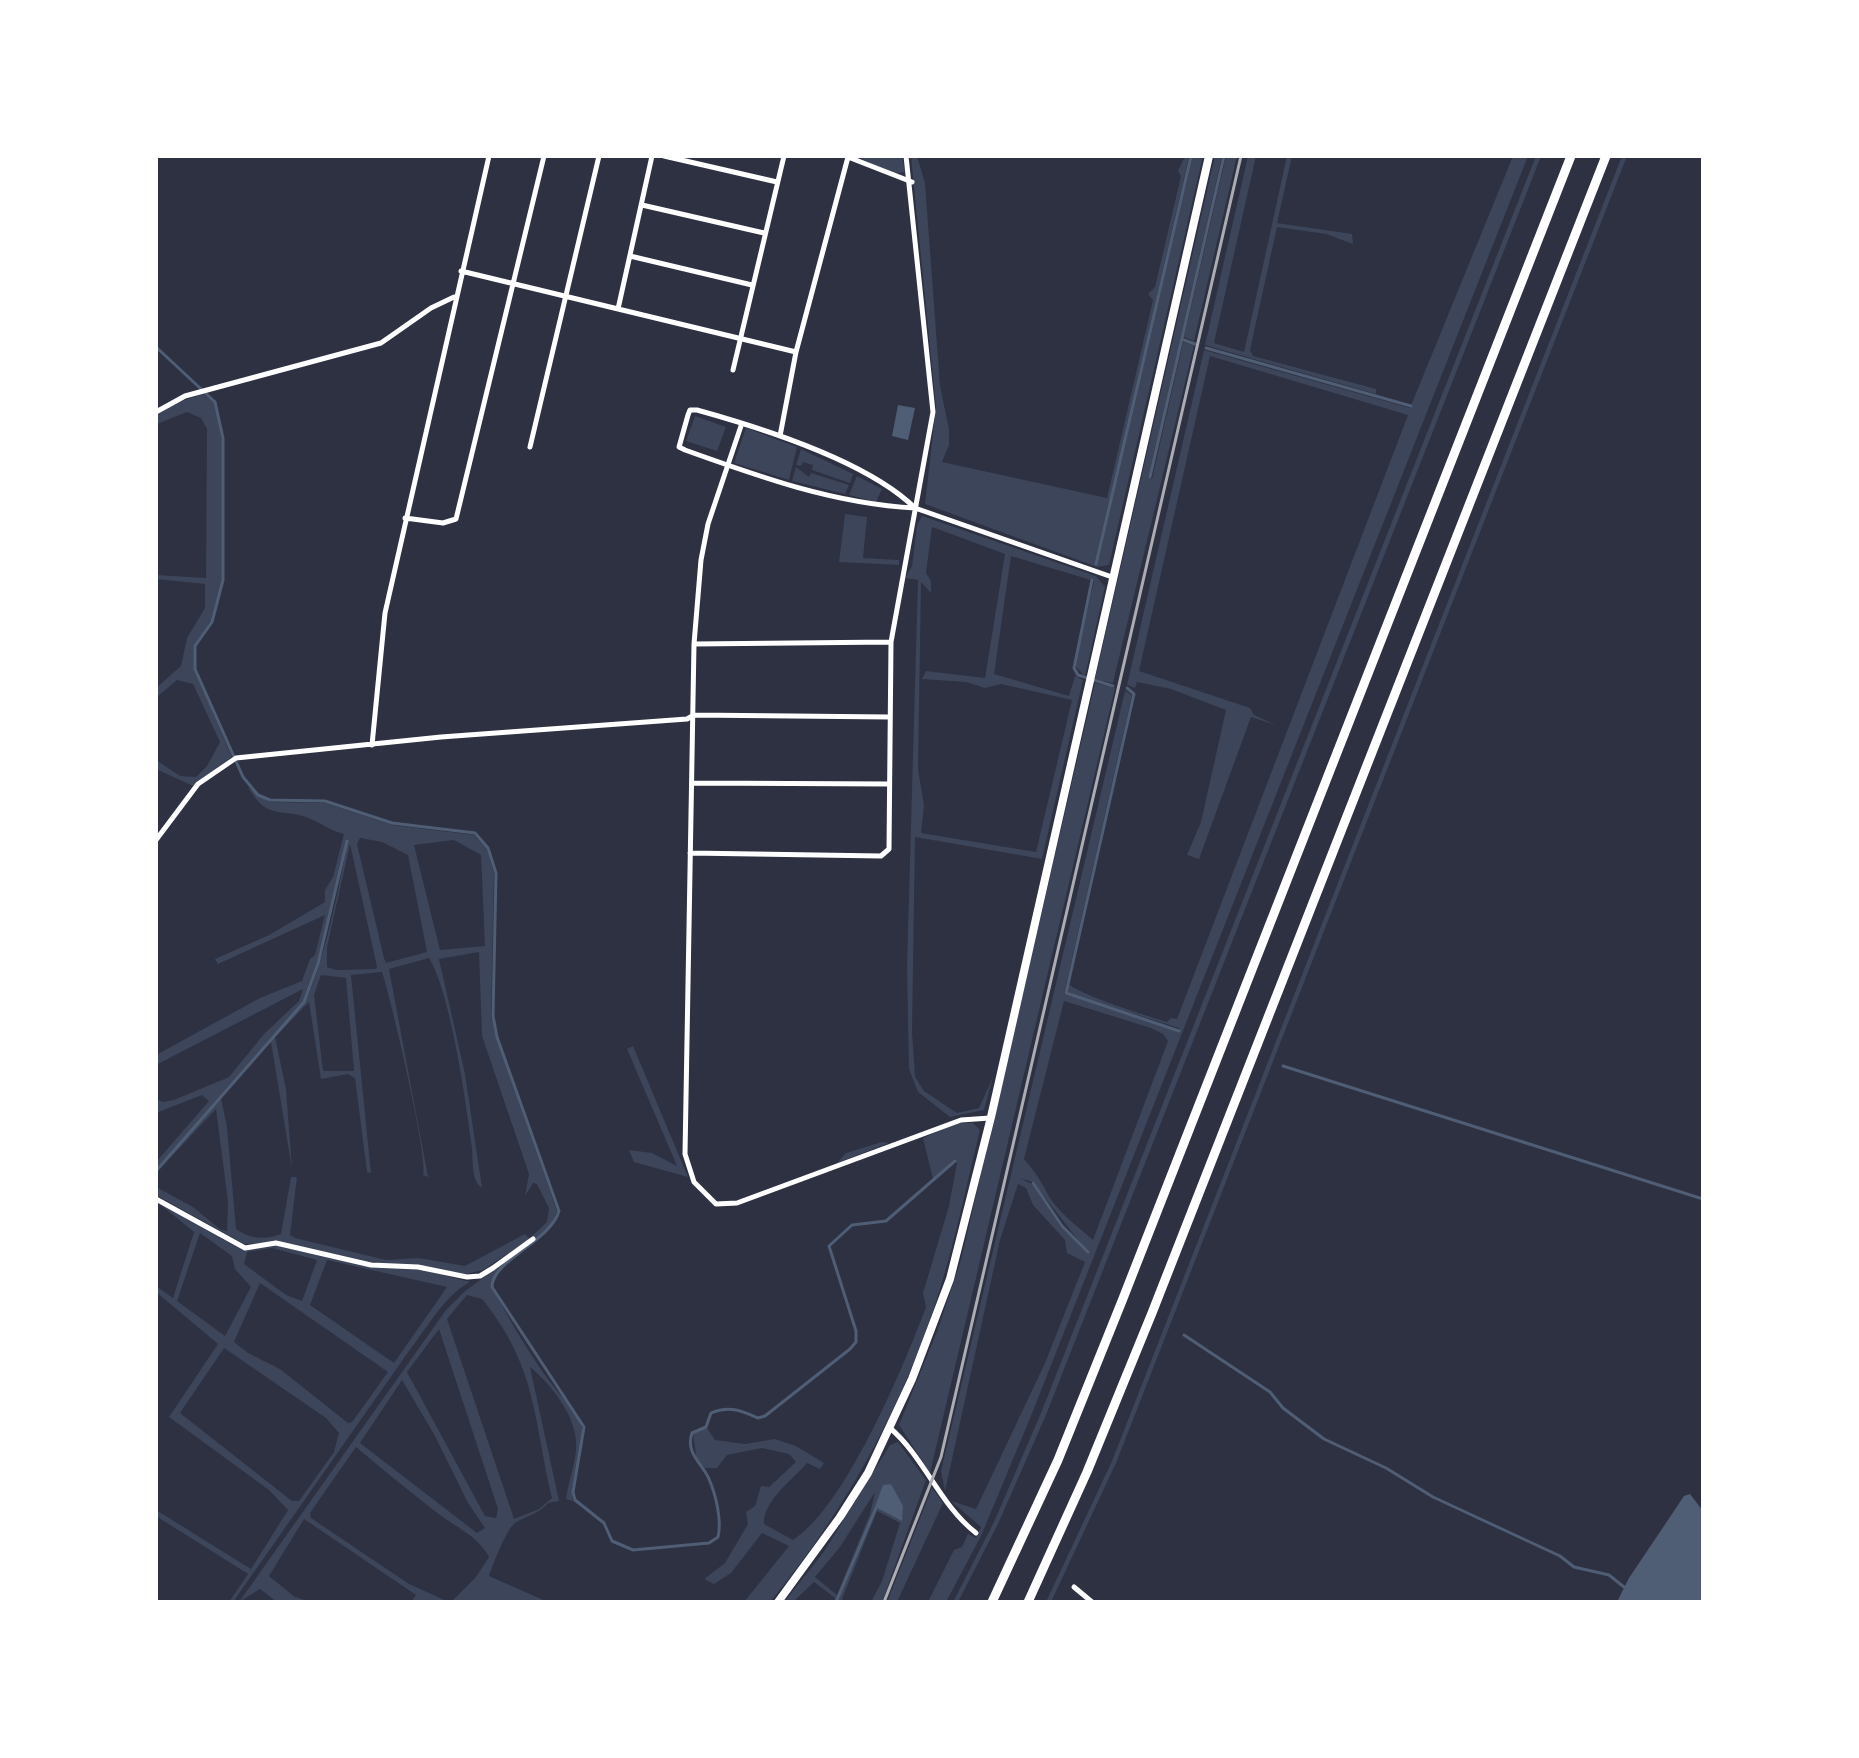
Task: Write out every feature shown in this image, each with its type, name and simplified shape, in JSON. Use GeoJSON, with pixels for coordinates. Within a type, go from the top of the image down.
{"type":"FeatureCollection","features":[{"type":"Feature","properties":{"kind":"highway"},"geometry":{"type":"LineString","coordinates":[[992,1602],[1058,1460],[1095,1368],[1571,156]]}},
{"type":"Feature","properties":{"kind":"highway"},"geometry":{"type":"LineString","coordinates":[[1028,1602],[1087,1472],[1152,1313],[1606,156]]}},
{"type":"Feature","properties":{"kind":"main road"},"geometry":{"type":"LineString","coordinates":[[778,1602],[840,1517],[890,1428],[950,1279],[991,1117],[1209,156]]}},
{"type":"Feature","properties":{"kind":"street"},"geometry":{"type":"LineString","coordinates":[[372,745],[380,651],[405,518],[489,156]]}},
{"type":"Feature","properties":{"kind":"street"},"geometry":{"type":"LineString","coordinates":[[405,518],[443,523],[456,519],[544,156]]}},
{"type":"Feature","properties":{"kind":"street"},"geometry":{"type":"LineString","coordinates":[[530,447],[599,156]]}},
{"type":"Feature","properties":{"kind":"street"},"geometry":{"type":"LineString","coordinates":[[618,309],[652,156]]}},
{"type":"Feature","properties":{"kind":"street"},"geometry":{"type":"LineString","coordinates":[[664,156],[777,182]]}},
{"type":"Feature","properties":{"kind":"street"},"geometry":{"type":"LineString","coordinates":[[733,370],[784,156]]}},
{"type":"Feature","properties":{"kind":"street"},"geometry":{"type":"LineString","coordinates":[[780,436],[796,352],[847,156],[912,182]]}},
{"type":"Feature","properties":{"kind":"street"},"geometry":{"type":"LineString","coordinates":[[690,853],[881,856],[889,849],[891,642],[915,508],[923,483],[933,412],[912,182],[906,156]]}},
{"type":"Feature","properties":{"kind":"street"},"geometry":{"type":"LineString","coordinates":[[642,205],[764,233]]}},
{"type":"Feature","properties":{"kind":"street"},"geometry":{"type":"LineString","coordinates":[[630,256],[752,285]]}},
{"type":"Feature","properties":{"kind":"street"},"geometry":{"type":"LineString","coordinates":[[461,271],[796,352]]}},
{"type":"Feature","properties":{"kind":"street"},"geometry":{"type":"LineString","coordinates":[[156,412],[202,392],[381,343],[431,308],[455,296]]}},
{"type":"Feature","properties":{"kind":"street"},"geometry":{"type":"LineString","coordinates":[[915,508],[895,488],[780,436],[690,410],[679,447],[727,465],[868,506],[915,508],[1112,577]]}},
{"type":"Feature","properties":{"kind":"street"},"geometry":{"type":"LineString","coordinates":[[742,423],[701,560],[694,644],[685,1154],[694,1182],[707,1199],[716,1204],[737,1203],[961,1120],[991,1117]]}},
{"type":"Feature","properties":{"kind":"street"},"geometry":{"type":"LineString","coordinates":[[694,644],[891,642]]}},
{"type":"Feature","properties":{"kind":"street"},"geometry":{"type":"LineString","coordinates":[[156,840],[198,784],[234,760],[372,745],[628,725],[687,719],[694,715],[889,717]]}},
{"type":"Feature","properties":{"kind":"street"},"geometry":{"type":"LineString","coordinates":[[692,783],[889,784]]}},
{"type":"Feature","properties":{"kind":"street"},"geometry":{"type":"LineString","coordinates":[[156,1199],[245,1248],[276,1243],[371,1265],[418,1267],[467,1277],[480,1276],[533,1239]]}},
{"type":"Feature","properties":{"kind":"street"},"geometry":{"type":"LineString","coordinates":[[890,1428],[911,1449],[932,1484],[976,1533]]}},
{"type":"Feature","properties":{"kind":"street"},"geometry":{"type":"LineString","coordinates":[[1074,1587],[1092,1602]]}},
{"type":"Feature","properties":{"kind":"shaded area"},"geometry":{"type":"Polygon","coordinates":[[[855,156],[902,156],[905,172],[894,174],[855,156]]]}},
{"type":"Feature","properties":{"kind":"shaded area"},"geometry":{"type":"Polygon","coordinates":[[[911,156],[917,156],[925,183],[940,386],[949,429],[949,445],[942,462],[1107,498],[1153,300],[1148,294],[1155,287],[1181,176],[1178,171],[1185,156],[1189,156],[1096,563],[1192,156],[1203,156],[1109,565],[1097,567],[925,504],[936,407],[911,156]]]}},
{"type":"Feature","properties":{"kind":"shaded area"},"geometry":{"type":"Polygon","coordinates":[[[1215,156],[1222,156],[1149,478],[1152,479],[1183,342],[1194,345],[1113,683],[1095,679],[1215,156]]]}},
{"type":"Feature","properties":{"kind":"shaded area"},"geometry":{"type":"Polygon","coordinates":[[[1226,156],[1237,156],[1194,341],[1184,337],[1226,156]]]}},
{"type":"Feature","properties":{"kind":"shaded area"},"geometry":{"type":"Polygon","coordinates":[[[1248,156],[1256,156],[1214,343],[1244,352],[1287,156],[1292,156],[1277,223],[1352,234],[1353,244],[1326,234],[1277,227],[1250,350],[1253,356],[1376,389],[1376,394],[1205,345],[1248,156]]]}},
{"type":"Feature","properties":{"kind":"shaded area"},"geometry":{"type":"Polygon","coordinates":[[[1513,156],[1528,156],[1031,1416],[981,1536],[946,1602],[928,1602],[954,1550],[962,1547],[968,1534],[976,1538],[981,1527],[951,1501],[976,1509],[1045,1363],[1085,1262],[1067,1253],[1065,1240],[1033,1205],[1026,1188],[1018,1184],[1000,1240],[945,1491],[941,1471],[1125,691],[1132,695],[1064,994],[1178,1032],[1179,1028],[1077,996],[1068,992],[1068,984],[1144,1015],[1167,1022],[1171,1018],[1177,1019],[1408,415],[1210,356],[1139,671],[1250,708],[1254,715],[1276,725],[1251,717],[1199,859],[1187,855],[1201,822],[1226,710],[1171,689],[1137,682],[1135,688],[1127,685],[1204,350],[1410,408],[1513,156]],[[1064,1001],[1024,1159],[1057,1207],[1093,1240],[1168,1041],[1163,1034],[1151,1028],[1064,1001]],[[1019,1178],[1032,1184],[1060,1226],[1088,1253],[1033,1182],[1019,1178]]]}},
{"type":"Feature","properties":{"kind":"shaded area"},"geometry":{"type":"Polygon","coordinates":[[[1536,156],[1541,156],[1046,1415],[998,1524],[958,1602],[953,1602],[994,1522],[1041,1413],[1536,156]]]}},
{"type":"Feature","properties":{"kind":"shaded area"},"geometry":{"type":"Polygon","coordinates":[[[1622,156],[1627,156],[1116,1463],[1051,1602],[1046,1602],[1112,1461],[1622,156]]]}},
{"type":"Feature","properties":{"kind":"shaded area"},"geometry":{"type":"Polygon","coordinates":[[[203,394],[215,403],[222,438],[222,580],[211,622],[194,646],[194,669],[232,757],[193,786],[156,769],[156,760],[180,776],[196,777],[207,766],[220,742],[193,684],[177,680],[156,698],[156,688],[181,666],[187,638],[205,608],[205,584],[156,579],[156,575],[206,578],[207,429],[201,418],[187,412],[157,424],[156,437],[156,416],[175,403],[203,394]]]}},
{"type":"Feature","properties":{"kind":"shaded area"},"geometry":{"type":"Polygon","coordinates":[[[898,405],[915,408],[908,440],[892,436],[898,405]]]}},
{"type":"Feature","properties":{"kind":"shaded area"},"geometry":{"type":"Polygon","coordinates":[[[695,416],[726,427],[717,451],[686,441],[695,416]]]}},
{"type":"Feature","properties":{"kind":"shaded area"},"geometry":{"type":"Polygon","coordinates":[[[746,428],[797,447],[789,480],[734,463],[746,428]]]}},
{"type":"Feature","properties":{"kind":"shaded area"},"geometry":{"type":"Polygon","coordinates":[[[801,449],[853,474],[850,483],[812,470],[813,465],[803,462],[801,466],[796,465],[801,449]]]}},
{"type":"Feature","properties":{"kind":"shaded area"},"geometry":{"type":"Polygon","coordinates":[[[796,467],[809,477],[811,473],[849,485],[845,494],[792,481],[796,467]]]}},
{"type":"Feature","properties":{"kind":"shaded area"},"geometry":{"type":"Polygon","coordinates":[[[857,476],[882,489],[876,502],[849,495],[857,476]]]}},
{"type":"Feature","properties":{"kind":"shaded area"},"geometry":{"type":"Polygon","coordinates":[[[845,514],[867,517],[863,558],[899,560],[899,565],[839,562],[845,514]]]}},
{"type":"Feature","properties":{"kind":"shaded area"},"geometry":{"type":"Polygon","coordinates":[[[922,516],[1096,576],[1105,587],[1085,676],[1076,667],[1076,660],[1094,581],[1011,556],[994,674],[1069,696],[1075,676],[1083,680],[1042,859],[915,837],[912,1032],[915,1077],[924,1091],[957,1113],[979,1108],[993,1077],[984,1110],[950,1117],[918,1092],[909,1069],[907,966],[918,580],[905,578],[912,566],[917,525],[922,516]],[[932,527],[926,573],[931,581],[931,593],[921,582],[918,769],[924,806],[921,833],[1036,852],[1072,700],[1001,684],[985,688],[966,682],[922,679],[926,671],[985,678],[1005,554],[932,527]]]}},
{"type":"Feature","properties":{"kind":"shaded area"},"geometry":{"type":"Polygon","coordinates":[[[1095,683],[1115,688],[930,1473],[899,1425],[938,1329],[961,1260],[1095,683]]]}},
{"type":"Feature","properties":{"kind":"shaded area"},"geometry":{"type":"Polygon","coordinates":[[[248,787],[269,802],[325,803],[392,825],[474,835],[487,849],[494,873],[491,1016],[557,1211],[550,1228],[536,1239],[532,1236],[547,1222],[549,1208],[537,1184],[533,1183],[525,1196],[529,1174],[482,1036],[479,952],[439,959],[465,1074],[482,1188],[474,1176],[466,1104],[451,1022],[429,958],[389,969],[428,1177],[423,1175],[415,1110],[382,972],[351,975],[371,1173],[367,1172],[355,1078],[348,1074],[321,1079],[309,1002],[275,1037],[286,1089],[292,1169],[271,1042],[268,1042],[156,1170],[156,1162],[209,1101],[202,1095],[156,1113],[156,1099],[163,1102],[174,1100],[229,1077],[264,1034],[299,1001],[303,989],[156,1065],[156,1055],[260,998],[302,981],[310,959],[315,955],[325,915],[218,964],[215,959],[269,935],[325,902],[325,890],[333,877],[344,834],[304,816],[270,810],[248,787]],[[360,838],[357,844],[386,963],[427,952],[408,855],[382,842],[360,838]],[[347,839],[318,964],[304,1001],[274,1035],[305,1001],[318,970],[347,839]],[[454,840],[414,845],[440,950],[485,946],[481,855],[454,840]],[[350,844],[327,947],[327,967],[336,970],[377,967],[350,844]],[[321,975],[314,995],[323,1071],[354,1071],[346,978],[321,975]]]}},
{"type":"Feature","properties":{"kind":"shaded area"},"geometry":{"type":"Polygon","coordinates":[[[633,1046],[688,1177],[634,1162],[629,1150],[652,1153],[677,1166],[627,1049],[633,1046]]]}},
{"type":"Feature","properties":{"kind":"shaded area"},"geometry":{"type":"Polygon","coordinates":[[[221,1098],[227,1127],[236,1229],[246,1235],[264,1238],[281,1234],[291,1177],[297,1177],[290,1235],[295,1238],[386,1260],[419,1258],[465,1266],[525,1234],[530,1239],[483,1270],[467,1274],[371,1262],[285,1243],[244,1244],[156,1195],[156,1187],[193,1207],[221,1230],[227,1231],[228,1202],[216,1109],[156,1177],[180,1143],[221,1098]]]}},
{"type":"Feature","properties":{"kind":"shaded area"},"geometry":{"type":"Polygon","coordinates":[[[957,1123],[973,1123],[980,1130],[946,1269],[926,1331],[891,1414],[848,1493],[798,1567],[770,1602],[744,1602],[789,1546],[762,1533],[731,1573],[714,1584],[704,1579],[725,1563],[748,1524],[746,1512],[755,1506],[761,1486],[769,1487],[796,1462],[789,1454],[762,1448],[727,1455],[717,1468],[704,1468],[697,1462],[693,1434],[707,1428],[715,1440],[745,1444],[775,1439],[796,1446],[824,1463],[820,1469],[807,1463],[773,1499],[764,1524],[793,1540],[813,1523],[833,1498],[871,1433],[926,1307],[923,1293],[949,1206],[957,1163],[954,1160],[933,1179],[923,1138],[957,1123]]]}},
{"type":"Feature","properties":{"kind":"shaded area"},"geometry":{"type":"Polygon","coordinates":[[[882,1142],[889,1143],[837,1163],[846,1153],[882,1142]]]}},
{"type":"Feature","properties":{"kind":"shaded area"},"geometry":{"type":"Polygon","coordinates":[[[156,1201],[242,1250],[279,1246],[368,1267],[420,1269],[470,1282],[444,1303],[233,1602],[229,1602],[248,1574],[156,1516],[156,1510],[251,1569],[288,1510],[269,1490],[169,1417],[218,1344],[156,1292],[156,1286],[173,1298],[194,1232],[156,1201]],[[200,1233],[177,1301],[225,1336],[251,1287],[235,1269],[232,1256],[200,1233]],[[272,1248],[247,1252],[244,1264],[286,1295],[302,1301],[317,1260],[272,1248]],[[327,1260],[310,1305],[394,1363],[447,1287],[327,1260]],[[260,1283],[234,1342],[280,1369],[348,1423],[352,1422],[388,1372],[260,1283]],[[224,1348],[180,1413],[292,1501],[299,1501],[334,1452],[339,1433],[326,1418],[224,1348]]]}},
{"type":"Feature","properties":{"kind":"shaded area"},"geometry":{"type":"Polygon","coordinates":[[[529,1243],[498,1271],[491,1286],[537,1363],[578,1417],[582,1428],[582,1446],[573,1483],[573,1501],[566,1499],[576,1449],[573,1426],[555,1393],[530,1367],[559,1501],[548,1503],[536,1512],[515,1523],[511,1527],[489,1576],[548,1602],[451,1602],[476,1577],[489,1557],[472,1537],[356,1447],[310,1513],[311,1518],[409,1584],[449,1602],[411,1602],[416,1595],[304,1519],[269,1576],[295,1597],[311,1602],[277,1602],[260,1589],[239,1602],[446,1310],[464,1292],[529,1243]],[[467,1295],[447,1319],[514,1519],[539,1509],[552,1498],[536,1417],[523,1370],[500,1324],[482,1299],[467,1295]],[[439,1329],[407,1372],[485,1516],[496,1518],[498,1509],[439,1329]],[[402,1380],[360,1443],[477,1533],[485,1528],[468,1503],[435,1436],[402,1380]]]}},
{"type":"Feature","properties":{"kind":"shaded area"},"geometry":{"type":"Polygon","coordinates":[[[898,1442],[926,1480],[882,1602],[871,1602],[882,1581],[900,1523],[877,1511],[842,1599],[845,1602],[834,1602],[835,1598],[814,1582],[793,1602],[784,1602],[823,1553],[890,1445],[898,1442]],[[875,1492],[840,1547],[815,1577],[837,1595],[870,1514],[875,1492]]]}},
{"type":"Feature","properties":{"kind":"shaded area"},"geometry":{"type":"Polygon","coordinates":[[[891,1484],[903,1506],[902,1521],[875,1507],[883,1485],[891,1484]]]}},
{"type":"Feature","properties":{"kind":"shaded area"},"geometry":{"type":"Polygon","coordinates":[[[932,1488],[943,1503],[897,1602],[887,1602],[932,1488]]]}},
{"type":"Feature","properties":{"kind":"shaded area"},"geometry":{"type":"Polygon","coordinates":[[[1690,1494],[1703,1511],[1703,1602],[1617,1602],[1629,1578],[1684,1496],[1690,1494]]]}},
{"type":"Feature","properties":{"kind":"waterway"},"geometry":{"type":"LineString","coordinates":[[1096,564],[1191,156]]}},
{"type":"Feature","properties":{"kind":"waterway"},"geometry":{"type":"LineString","coordinates":[[1150,477],[1224,156]]}},
{"type":"Feature","properties":{"kind":"waterway"},"geometry":{"type":"LineString","coordinates":[[1184,340],[1195,344]]}},
{"type":"Feature","properties":{"kind":"waterway"},"geometry":{"type":"LineString","coordinates":[[156,347],[215,402],[223,438],[223,580],[212,622],[195,646],[195,669],[243,777],[258,795],[270,800],[325,801],[392,823],[475,833],[488,848],[496,873],[493,1016],[497,1037],[559,1211],[545,1232],[501,1268],[492,1287],[584,1427],[573,1492],[575,1500],[604,1523],[612,1541],[633,1550],[709,1543],[718,1537],[716,1500],[709,1479],[692,1452],[692,1433],[706,1427],[711,1413],[724,1409],[758,1418],[765,1416],[850,1349],[856,1342],[856,1331],[829,1246],[852,1225],[886,1221],[955,1161]]}},
{"type":"Feature","properties":{"kind":"waterway"},"geometry":{"type":"LineString","coordinates":[[1206,348],[1411,406]]}},
{"type":"Feature","properties":{"kind":"waterway"},"geometry":{"type":"LineString","coordinates":[[1092,580],[1074,668],[1078,675],[1113,686]]}},
{"type":"Feature","properties":{"kind":"waterway"},"geometry":{"type":"LineString","coordinates":[[1127,688],[1134,694],[1066,993],[1179,1031]]}},
{"type":"Feature","properties":{"kind":"waterway"},"geometry":{"type":"LineString","coordinates":[[156,1171],[304,1002],[318,964],[347,841]]}},
{"type":"Feature","properties":{"kind":"waterway"},"geometry":{"type":"LineString","coordinates":[[1283,1066],[1703,1199]]}},
{"type":"Feature","properties":{"kind":"waterway"},"geometry":{"type":"LineString","coordinates":[[1033,1183],[1062,1226],[1088,1252]]}},
{"type":"Feature","properties":{"kind":"waterway"},"geometry":{"type":"LineString","coordinates":[[1184,1335],[1270,1392],[1283,1408],[1324,1439],[1386,1468],[1433,1497],[1560,1556],[1574,1567],[1609,1575],[1624,1587]]}},
{"type":"Feature","properties":{"kind":"waterway"},"geometry":{"type":"LineString","coordinates":[[836,1602],[876,1508]]}},
{"type":"Feature","properties":{"kind":"railway"},"geometry":{"type":"LineString","coordinates":[[884,1602],[941,1457],[1241,156]]}}]}
